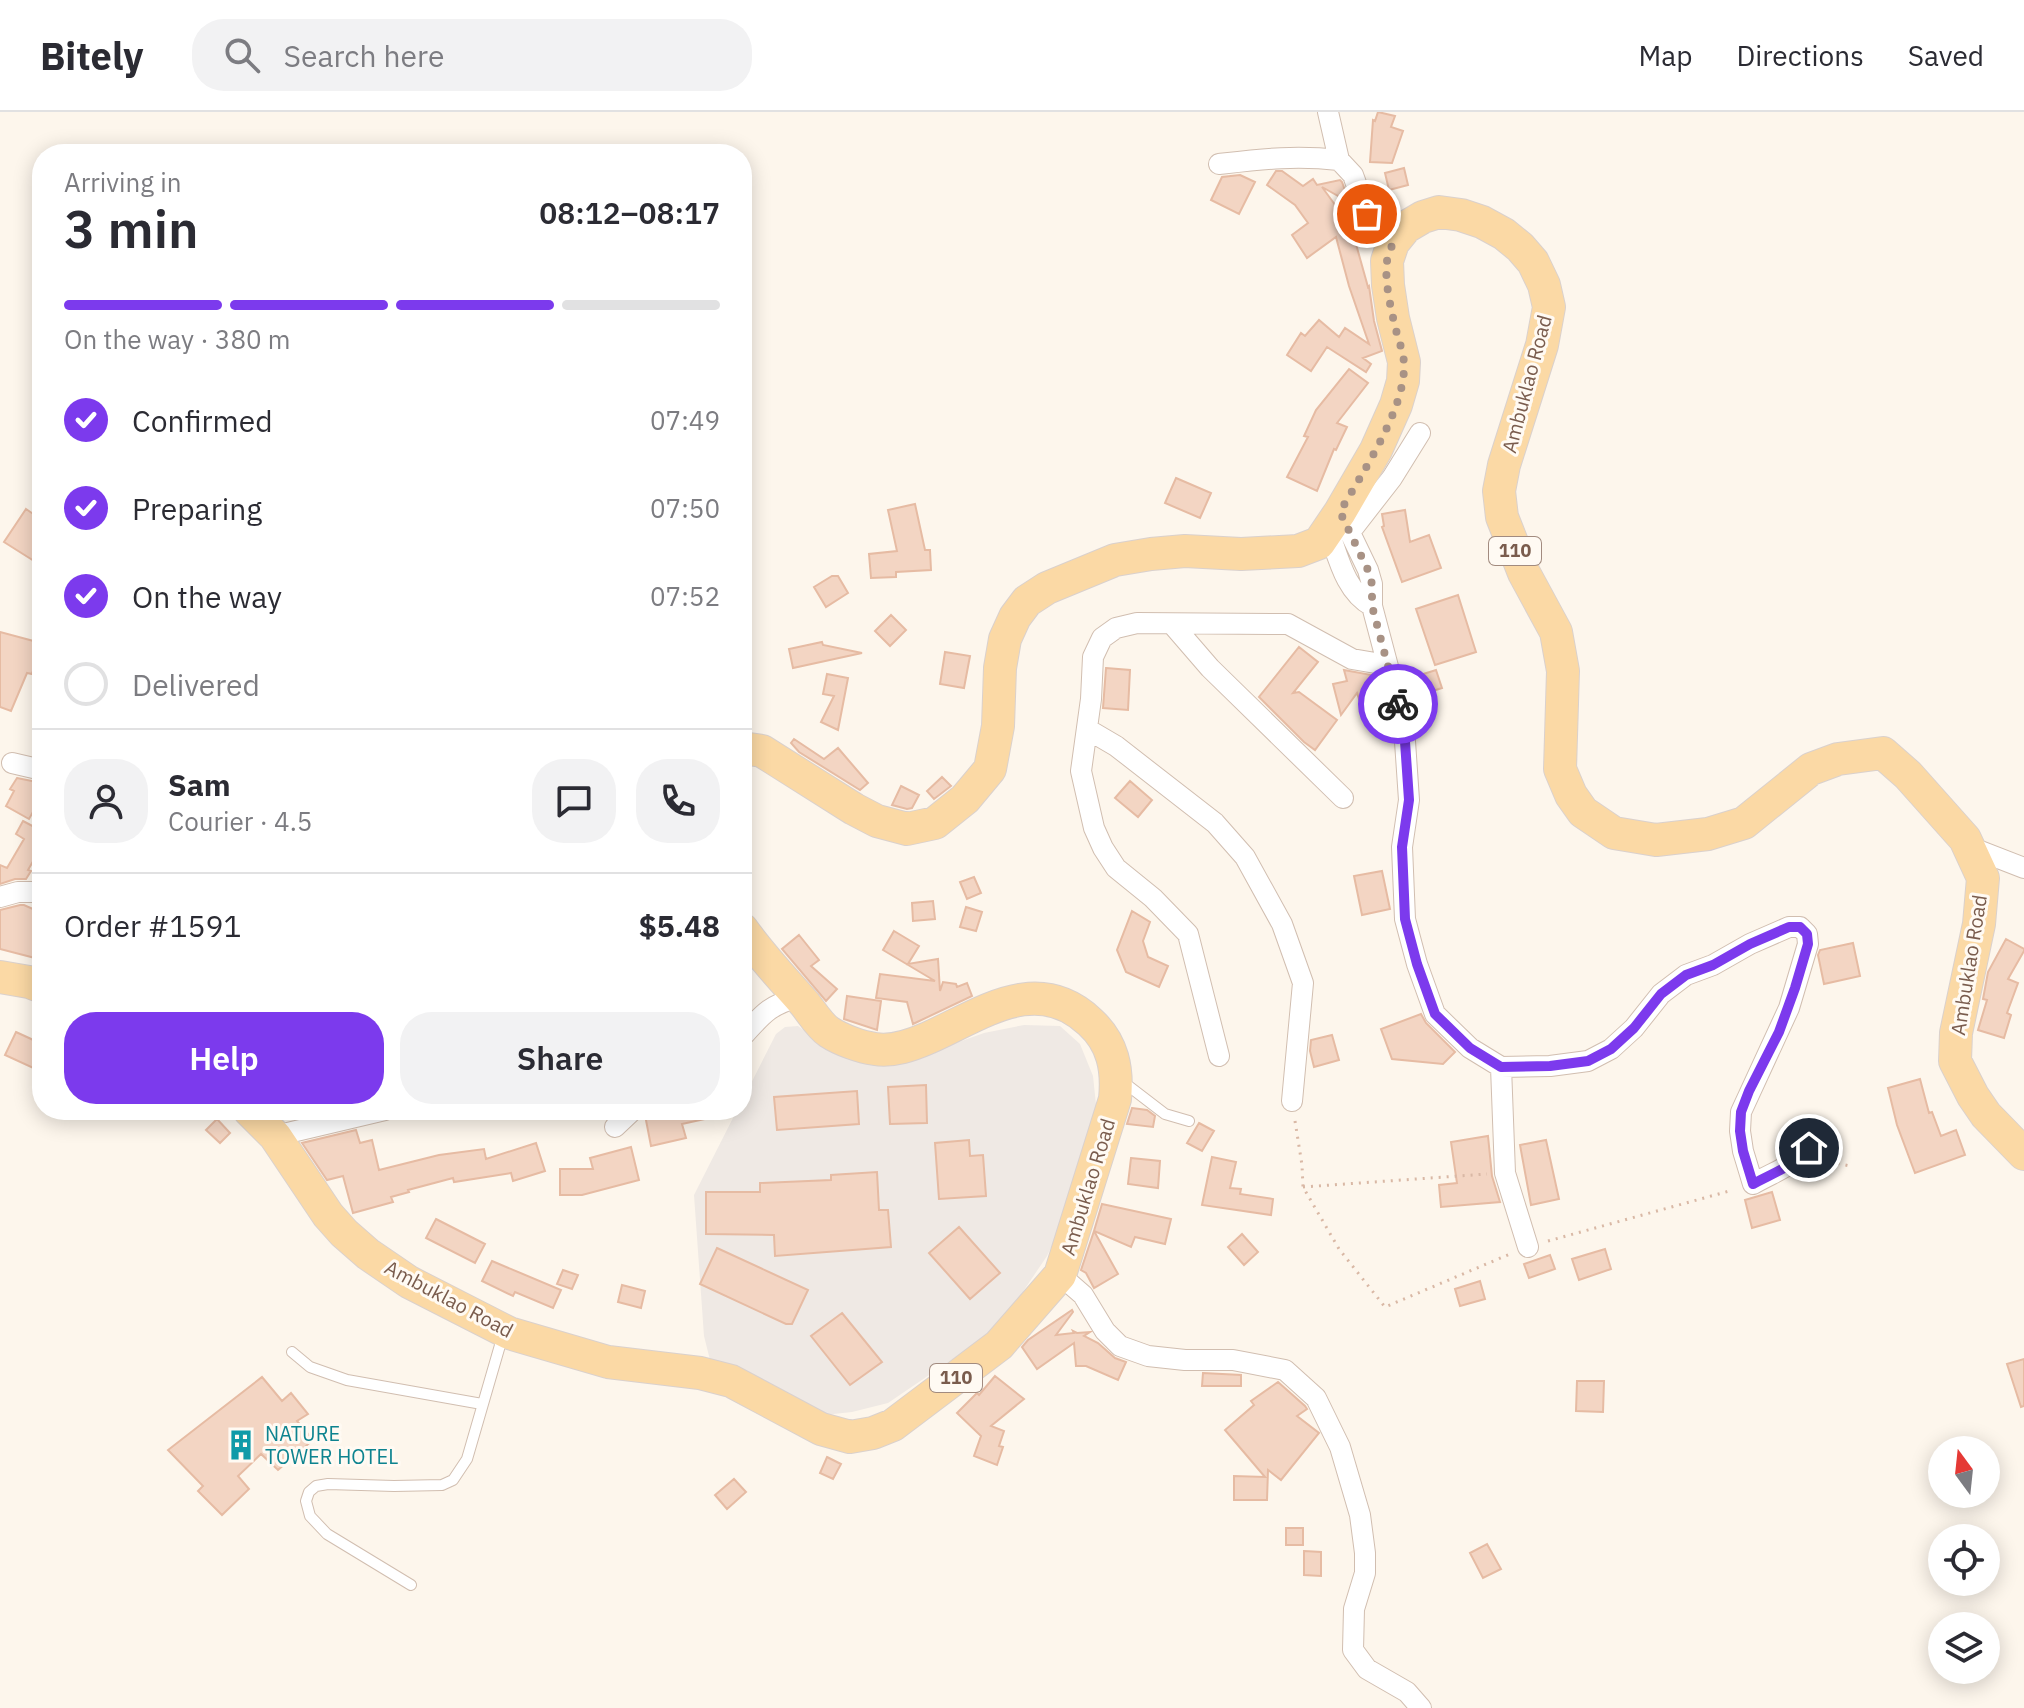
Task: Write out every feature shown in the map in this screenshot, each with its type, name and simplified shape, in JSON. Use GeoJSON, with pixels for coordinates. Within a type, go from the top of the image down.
{"type":"FeatureCollection","features":[{"type":"Feature","properties":{"kind":"main road","name":"Ambuklao Road"},"geometry":{"type":"LineString","coordinates":[[1393,243],[1406,227],[1423,217],[1439,212],[1461,215],[1482,222],[1520,247],[1533,262],[1544,285],[1549,307],[1542,345],[1504,465],[1499,491],[1507,531],[1524,573],[1556,632],[1563,671],[1560,769],[1571,795],[1583,812],[1614,833],[1656,840],[1708,834],[1744,823],[1811,769],[1838,759],[1883,753],[1908,775],[1965,839],[1983,878],[1979,924],[1956,1033],[1955,1061],[1986,1115],[2024,1154]]}},
{"type":"Feature","properties":{"kind":"main road"},"geometry":{"type":"LineString","coordinates":[[752,750],[762,751],[877,821],[907,829],[935,823],[965,799],[990,769],[998,726],[1000,668],[1005,639],[1027,601],[1047,588],[1115,560],[1185,551],[1241,554],[1298,551],[1319,543],[1339,525],[1396,405],[1403,381],[1404,362],[1388,285],[1387,261],[1393,243]]}},
{"type":"Feature","properties":{"kind":"main road","name":"Ambuklao Road"},"geometry":{"type":"LineString","coordinates":[[259,1120],[275,1136],[328,1215],[368,1254],[409,1282],[504,1331],[608,1362],[700,1373],[731,1381],[821,1429],[850,1437],[873,1433],[893,1425],[999,1345],[1060,1275],[1115,1099],[1117,1078],[1114,1062],[1108,1043],[1077,1010],[1038,997],[997,1005],[908,1047],[876,1050],[828,1031],[752,941]]}},
{"type":"Feature","properties":{"kind":"main road"},"geometry":{"type":"LineString","coordinates":[[0,977],[32,983]]}},
{"type":"Feature","properties":{"kind":"street"},"geometry":{"type":"LineString","coordinates":[[1328,112],[1339,160],[1353,175],[1367,214],[1393,243]]}},
{"type":"Feature","properties":{"kind":"street"},"geometry":{"type":"LineString","coordinates":[[1219,164],[1280,157],[1339,160]]}},
{"type":"Feature","properties":{"kind":"street"},"geometry":{"type":"LineString","coordinates":[[1420,433],[1392,478],[1339,525],[1351,588],[1372,606],[1404,727],[1409,800],[1402,847],[1405,919],[1435,1014],[1470,1048],[1501,1067],[1588,1061],[1611,1049],[1634,1028],[1661,994],[1686,975],[1789,927],[1800,927],[1807,934],[1808,944],[1793,994],[1779,1032],[1741,1112],[1743,1151],[1753,1184],[1794,1164],[1816,1135]]}},
{"type":"Feature","properties":{"kind":"street"},"geometry":{"type":"LineString","coordinates":[[1219,1056],[1188,934],[1153,898],[1116,868],[1094,828],[1081,771],[1091,699],[1093,657],[1102,638],[1116,628],[1137,623],[1288,624],[1352,659],[1387,665]]}},
{"type":"Feature","properties":{"kind":"street"},"geometry":{"type":"LineString","coordinates":[[1172,624],[1210,668],[1343,798]]}},
{"type":"Feature","properties":{"kind":"street"},"geometry":{"type":"LineString","coordinates":[[1087,729],[1116,746],[1215,823],[1245,857],[1282,924],[1303,983],[1292,1101]]}},
{"type":"Feature","properties":{"kind":"street"},"geometry":{"type":"LineString","coordinates":[[12,763],[32,768]]}},
{"type":"Feature","properties":{"kind":"street"},"geometry":{"type":"LineString","coordinates":[[1970,847],[2024,868]]}},
{"type":"Feature","properties":{"kind":"street"},"geometry":{"type":"LineString","coordinates":[[0,897],[32,892]]}},
{"type":"Feature","properties":{"kind":"street"},"geometry":{"type":"LineString","coordinates":[[752,1026],[776,1004],[798,997]]}},
{"type":"Feature","properties":{"kind":"street"},"geometry":{"type":"LineString","coordinates":[[1501,1067],[1505,1173],[1528,1247]]}},
{"type":"Feature","properties":{"kind":"street"},"geometry":{"type":"LineString","coordinates":[[275,1136],[322,1120]]}},
{"type":"Feature","properties":{"kind":"street"},"geometry":{"type":"LineString","coordinates":[[615,1127],[622,1120]]}},
{"type":"Feature","properties":{"kind":"street"},"geometry":{"type":"LineString","coordinates":[[1060,1275],[1083,1295],[1105,1331],[1120,1346],[1148,1356],[1233,1360],[1285,1370],[1316,1398],[1340,1447],[1360,1515],[1365,1573],[1354,1609],[1353,1650],[1367,1669],[1407,1692],[1421,1708]]}},
{"type":"Feature","properties":{"kind":"lane"},"geometry":{"type":"LineString","coordinates":[[1117,1078],[1165,1114],[1189,1121]]}},
{"type":"Feature","properties":{"kind":"lane"},"geometry":{"type":"LineString","coordinates":[[411,1585],[327,1534],[310,1516],[306,1501],[309,1492],[316,1486],[328,1484],[442,1485],[453,1480],[467,1459],[504,1331]]}},
{"type":"Feature","properties":{"kind":"lane"},"geometry":{"type":"LineString","coordinates":[[292,1352],[310,1367],[347,1380],[482,1404]]}},
{"type":"Feature","properties":{"kind":"path"},"geometry":{"type":"LineString","coordinates":[[1292,1101],[1303,1187],[1339,1249],[1385,1307],[1528,1247],[1753,1184]]}},
{"type":"Feature","properties":{"kind":"path"},"geometry":{"type":"LineString","coordinates":[[1803,1155],[1850,1166]]}},
{"type":"Feature","properties":{"kind":"path"},"geometry":{"type":"LineString","coordinates":[[1303,1187],[1505,1173]]}},
{"type":"Feature","properties":{"kind":"shaded area"},"geometry":{"type":"Polygon","coordinates":[[[1024,1025],[1060,1026],[1080,1044],[1093,1076],[1097,1114],[1055,1239],[1016,1302],[988,1335],[888,1403],[852,1412],[824,1415],[710,1360],[704,1336],[694,1195],[732,1120],[752,1120],[752,1081],[776,1034],[785,1027],[798,1026],[809,1034],[876,1063],[921,1059],[984,1033],[1024,1025]]]}},
{"type":"Feature","properties":{"kind":"building"},"geometry":{"type":"Polygon","coordinates":[[[1378,112],[1395,116],[1391,127],[1403,131],[1392,163],[1370,162],[1373,120],[1378,112]]]}},
{"type":"Feature","properties":{"kind":"building"},"geometry":{"type":"Polygon","coordinates":[[[1404,168],[1408,185],[1389,190],[1385,173],[1404,168]]]}},
{"type":"Feature","properties":{"kind":"building"},"geometry":{"type":"Polygon","coordinates":[[[1276,171],[1282,171],[1303,186],[1313,179],[1317,185],[1342,182],[1349,202],[1322,187],[1357,235],[1354,237],[1369,286],[1382,351],[1363,358],[1371,364],[1366,372],[1327,347],[1311,371],[1287,355],[1301,333],[1305,336],[1319,320],[1339,337],[1345,328],[1369,344],[1336,237],[1307,258],[1292,235],[1308,223],[1295,205],[1267,185],[1276,171]]]}},
{"type":"Feature","properties":{"kind":"building"},"geometry":{"type":"Polygon","coordinates":[[[1240,175],[1255,182],[1239,214],[1211,200],[1222,177],[1240,175]]]}},
{"type":"Feature","properties":{"kind":"building"},"geometry":{"type":"Polygon","coordinates":[[[1349,369],[1368,383],[1337,423],[1347,427],[1334,449],[1317,491],[1287,477],[1308,437],[1304,436],[1316,410],[1349,369]]]}},
{"type":"Feature","properties":{"kind":"building"},"geometry":{"type":"Polygon","coordinates":[[[1176,478],[1211,493],[1200,518],[1165,503],[1176,478]]]}},
{"type":"Feature","properties":{"kind":"building"},"geometry":{"type":"Polygon","coordinates":[[[915,504],[925,550],[930,550],[931,570],[896,572],[896,577],[871,578],[869,554],[897,551],[888,510],[915,504]]]}},
{"type":"Feature","properties":{"kind":"building"},"geometry":{"type":"Polygon","coordinates":[[[26,509],[32,513],[32,560],[4,542],[26,509]]]}},
{"type":"Feature","properties":{"kind":"building"},"geometry":{"type":"Polygon","coordinates":[[[1405,510],[1410,542],[1429,535],[1441,568],[1402,582],[1382,527],[1382,514],[1405,510]]]}},
{"type":"Feature","properties":{"kind":"building"},"geometry":{"type":"Polygon","coordinates":[[[832,576],[838,576],[848,593],[826,607],[814,587],[832,576]]]}},
{"type":"Feature","properties":{"kind":"building"},"geometry":{"type":"Polygon","coordinates":[[[1458,595],[1476,652],[1435,665],[1416,609],[1458,595]]]}},
{"type":"Feature","properties":{"kind":"building"},"geometry":{"type":"Polygon","coordinates":[[[891,615],[906,630],[890,646],[875,631],[891,615]]]}},
{"type":"Feature","properties":{"kind":"building"},"geometry":{"type":"Polygon","coordinates":[[[0,632],[32,641],[32,674],[27,673],[11,711],[0,707],[0,632]]]}},
{"type":"Feature","properties":{"kind":"building"},"geometry":{"type":"Polygon","coordinates":[[[822,642],[823,645],[862,653],[793,668],[789,649],[822,642]]]}},
{"type":"Feature","properties":{"kind":"building"},"geometry":{"type":"Polygon","coordinates":[[[1299,647],[1318,662],[1293,693],[1299,692],[1337,720],[1315,750],[1259,697],[1299,647]]]}},
{"type":"Feature","properties":{"kind":"building"},"geometry":{"type":"Polygon","coordinates":[[[945,652],[970,656],[964,688],[940,684],[945,652]]]}},
{"type":"Feature","properties":{"kind":"building"},"geometry":{"type":"Polygon","coordinates":[[[1106,668],[1130,670],[1128,710],[1103,708],[1106,668]]]}},
{"type":"Feature","properties":{"kind":"building"},"geometry":{"type":"Polygon","coordinates":[[[1344,670],[1377,676],[1388,723],[1369,729],[1357,693],[1341,715],[1333,684],[1347,681],[1344,670]]]}},
{"type":"Feature","properties":{"kind":"building"},"geometry":{"type":"Polygon","coordinates":[[[1436,670],[1442,688],[1423,694],[1417,676],[1436,670]]]}},
{"type":"Feature","properties":{"kind":"building"},"geometry":{"type":"Polygon","coordinates":[[[827,674],[848,678],[838,730],[821,722],[834,696],[823,694],[827,674]]]}},
{"type":"Feature","properties":{"kind":"building"},"geometry":{"type":"Polygon","coordinates":[[[794,739],[824,759],[838,748],[868,783],[860,790],[799,752],[791,743],[794,739]]]}},
{"type":"Feature","properties":{"kind":"building"},"geometry":{"type":"Polygon","coordinates":[[[942,777],[951,786],[934,799],[927,791],[942,777]]]}},
{"type":"Feature","properties":{"kind":"building"},"geometry":{"type":"Polygon","coordinates":[[[17,778],[32,781],[32,814],[29,819],[6,806],[14,791],[10,789],[17,778]]]}},
{"type":"Feature","properties":{"kind":"building"},"geometry":{"type":"Polygon","coordinates":[[[1130,781],[1152,800],[1138,817],[1115,798],[1130,781]]]}},
{"type":"Feature","properties":{"kind":"building"},"geometry":{"type":"Polygon","coordinates":[[[901,786],[919,795],[912,808],[892,805],[901,786]]]}},
{"type":"Feature","properties":{"kind":"building"},"geometry":{"type":"Polygon","coordinates":[[[23,821],[32,826],[32,863],[28,870],[31,871],[26,879],[0,884],[0,865],[7,868],[24,839],[16,834],[23,821]]]}},
{"type":"Feature","properties":{"kind":"building"},"geometry":{"type":"Polygon","coordinates":[[[1382,871],[1390,909],[1362,915],[1354,876],[1382,871]]]}},
{"type":"Feature","properties":{"kind":"building"},"geometry":{"type":"Polygon","coordinates":[[[974,877],[981,893],[967,899],[960,882],[974,877]]]}},
{"type":"Feature","properties":{"kind":"building"},"geometry":{"type":"Polygon","coordinates":[[[933,901],[935,919],[913,921],[912,903],[933,901]]]}},
{"type":"Feature","properties":{"kind":"building"},"geometry":{"type":"Polygon","coordinates":[[[20,905],[32,909],[32,957],[0,949],[0,910],[20,905]]]}},
{"type":"Feature","properties":{"kind":"building"},"geometry":{"type":"Polygon","coordinates":[[[966,907],[982,912],[976,931],[960,927],[966,907]]]}},
{"type":"Feature","properties":{"kind":"building"},"geometry":{"type":"Polygon","coordinates":[[[1132,911],[1150,922],[1143,941],[1148,957],[1168,966],[1159,987],[1126,972],[1117,950],[1132,911]]]}},
{"type":"Feature","properties":{"kind":"building"},"geometry":{"type":"Polygon","coordinates":[[[894,931],[919,946],[908,964],[938,959],[940,991],[943,982],[956,984],[957,987],[967,983],[972,996],[913,1024],[907,1002],[876,998],[880,974],[935,981],[883,950],[894,931]]]}},
{"type":"Feature","properties":{"kind":"building"},"geometry":{"type":"Polygon","coordinates":[[[799,935],[819,960],[811,966],[837,989],[826,1001],[782,949],[799,935]]]}},
{"type":"Feature","properties":{"kind":"building"},"geometry":{"type":"Polygon","coordinates":[[[2006,939],[2024,951],[2008,979],[2018,983],[2007,1013],[2011,1015],[2004,1038],[1978,1030],[1987,1000],[1983,999],[1988,972],[2006,939]]]}},
{"type":"Feature","properties":{"kind":"building"},"geometry":{"type":"Polygon","coordinates":[[[1853,943],[1860,976],[1824,984],[1818,955],[1820,950],[1853,943]]]}},
{"type":"Feature","properties":{"kind":"building"},"geometry":{"type":"Polygon","coordinates":[[[847,996],[881,1001],[877,1030],[844,1019],[847,996]]]}},
{"type":"Feature","properties":{"kind":"building"},"geometry":{"type":"Polygon","coordinates":[[[1421,1014],[1455,1052],[1443,1064],[1392,1059],[1381,1029],[1421,1014]]]}},
{"type":"Feature","properties":{"kind":"building"},"geometry":{"type":"Polygon","coordinates":[[[16,1032],[32,1039],[32,1067],[5,1055],[16,1032]]]}},
{"type":"Feature","properties":{"kind":"building"},"geometry":{"type":"Polygon","coordinates":[[[1332,1035],[1339,1060],[1314,1067],[1311,1040],[1332,1035]]]}},
{"type":"Feature","properties":{"kind":"building"},"geometry":{"type":"Polygon","coordinates":[[[1920,1079],[1929,1113],[1932,1112],[1941,1136],[1956,1130],[1965,1155],[1915,1173],[1897,1125],[1888,1088],[1920,1079]]]}},
{"type":"Feature","properties":{"kind":"building"},"geometry":{"type":"Polygon","coordinates":[[[926,1085],[927,1123],[890,1124],[888,1087],[926,1085]]]}},
{"type":"Feature","properties":{"kind":"building"},"geometry":{"type":"Polygon","coordinates":[[[857,1091],[859,1124],[777,1130],[774,1097],[857,1091]]]}},
{"type":"Feature","properties":{"kind":"building"},"geometry":{"type":"Polygon","coordinates":[[[1132,1108],[1147,1110],[1155,1116],[1153,1127],[1127,1124],[1132,1108]]]}},
{"type":"Feature","properties":{"kind":"building"},"geometry":{"type":"Polygon","coordinates":[[[218,1120],[230,1133],[220,1143],[206,1130],[218,1120]]]}},
{"type":"Feature","properties":{"kind":"building"},"geometry":{"type":"Polygon","coordinates":[[[646,1120],[700,1120],[682,1124],[686,1138],[651,1146],[646,1120]]]}},
{"type":"Feature","properties":{"kind":"building"},"geometry":{"type":"Polygon","coordinates":[[[1199,1123],[1214,1131],[1202,1151],[1187,1143],[1199,1123]]]}},
{"type":"Feature","properties":{"kind":"building"},"geometry":{"type":"Polygon","coordinates":[[[356,1130],[360,1143],[372,1140],[379,1170],[439,1155],[484,1149],[486,1159],[536,1143],[545,1171],[513,1181],[511,1173],[454,1182],[453,1178],[408,1190],[391,1197],[393,1202],[353,1213],[343,1176],[327,1180],[302,1143],[356,1130]]]}},
{"type":"Feature","properties":{"kind":"building"},"geometry":{"type":"Polygon","coordinates":[[[1488,1136],[1492,1176],[1500,1202],[1441,1207],[1439,1185],[1457,1183],[1451,1142],[1488,1136]]]}},
{"type":"Feature","properties":{"kind":"building"},"geometry":{"type":"Polygon","coordinates":[[[969,1140],[970,1156],[983,1155],[986,1196],[939,1199],[935,1143],[969,1140]]]}},
{"type":"Feature","properties":{"kind":"building"},"geometry":{"type":"Polygon","coordinates":[[[1546,1140],[1559,1199],[1531,1205],[1520,1145],[1546,1140]]]}},
{"type":"Feature","properties":{"kind":"building"},"geometry":{"type":"Polygon","coordinates":[[[631,1147],[639,1180],[582,1195],[560,1195],[560,1169],[593,1169],[590,1158],[631,1147]]]}},
{"type":"Feature","properties":{"kind":"building"},"geometry":{"type":"Polygon","coordinates":[[[1212,1157],[1236,1162],[1230,1188],[1241,1189],[1240,1194],[1273,1199],[1271,1215],[1202,1205],[1212,1157]]]}},
{"type":"Feature","properties":{"kind":"building"},"geometry":{"type":"Polygon","coordinates":[[[1131,1158],[1160,1161],[1158,1188],[1128,1184],[1131,1158]]]}},
{"type":"Feature","properties":{"kind":"building"},"geometry":{"type":"Polygon","coordinates":[[[877,1172],[879,1210],[888,1210],[891,1247],[775,1256],[774,1235],[706,1234],[706,1192],[760,1192],[760,1183],[831,1180],[831,1175],[877,1172]]]}},
{"type":"Feature","properties":{"kind":"building"},"geometry":{"type":"Polygon","coordinates":[[[1772,1192],[1780,1220],[1752,1228],[1745,1200],[1772,1192]]]}},
{"type":"Feature","properties":{"kind":"building"},"geometry":{"type":"Polygon","coordinates":[[[1102,1204],[1171,1219],[1165,1244],[1135,1237],[1131,1247],[1094,1231],[1102,1204]]]}},
{"type":"Feature","properties":{"kind":"building"},"geometry":{"type":"Polygon","coordinates":[[[436,1219],[485,1244],[475,1263],[426,1238],[436,1219]]]}},
{"type":"Feature","properties":{"kind":"building"},"geometry":{"type":"Polygon","coordinates":[[[959,1227],[1000,1273],[970,1299],[929,1253],[959,1227]]]}},
{"type":"Feature","properties":{"kind":"building"},"geometry":{"type":"Polygon","coordinates":[[[1094,1231],[1118,1274],[1094,1288],[1081,1270],[1094,1231]]]}},
{"type":"Feature","properties":{"kind":"building"},"geometry":{"type":"Polygon","coordinates":[[[1242,1234],[1258,1252],[1244,1265],[1228,1247],[1242,1234]]]}},
{"type":"Feature","properties":{"kind":"building"},"geometry":{"type":"Polygon","coordinates":[[[717,1248],[808,1290],[792,1324],[700,1284],[717,1248]]]}},
{"type":"Feature","properties":{"kind":"building"},"geometry":{"type":"Polygon","coordinates":[[[1605,1249],[1611,1269],[1579,1280],[1572,1259],[1605,1249]]]}},
{"type":"Feature","properties":{"kind":"building"},"geometry":{"type":"Polygon","coordinates":[[[1550,1255],[1555,1269],[1529,1278],[1524,1264],[1550,1255]]]}},
{"type":"Feature","properties":{"kind":"building"},"geometry":{"type":"Polygon","coordinates":[[[492,1261],[561,1290],[553,1308],[515,1292],[513,1296],[482,1281],[492,1261]]]}},
{"type":"Feature","properties":{"kind":"building"},"geometry":{"type":"Polygon","coordinates":[[[563,1270],[578,1275],[572,1289],[557,1284],[563,1270]]]}},
{"type":"Feature","properties":{"kind":"building"},"geometry":{"type":"Polygon","coordinates":[[[1480,1281],[1485,1299],[1460,1306],[1455,1289],[1480,1281]]]}},
{"type":"Feature","properties":{"kind":"building"},"geometry":{"type":"Polygon","coordinates":[[[622,1285],[645,1291],[641,1308],[618,1302],[622,1285]]]}},
{"type":"Feature","properties":{"kind":"building"},"geometry":{"type":"Polygon","coordinates":[[[1072,1310],[1056,1335],[1073,1331],[1090,1332],[1084,1336],[1126,1362],[1118,1380],[1086,1366],[1076,1366],[1074,1343],[1037,1369],[1022,1347],[1072,1310]]]}},
{"type":"Feature","properties":{"kind":"building"},"geometry":{"type":"Polygon","coordinates":[[[842,1313],[882,1362],[850,1385],[811,1336],[842,1313]]]}},
{"type":"Feature","properties":{"kind":"building"},"geometry":{"type":"Polygon","coordinates":[[[2024,1359],[2024,1406],[2021,1407],[2007,1364],[2024,1359]]]}},
{"type":"Feature","properties":{"kind":"building"},"geometry":{"type":"Polygon","coordinates":[[[1203,1373],[1241,1375],[1241,1386],[1202,1386],[1203,1373]]]}},
{"type":"Feature","properties":{"kind":"building"},"geometry":{"type":"Polygon","coordinates":[[[995,1376],[1024,1399],[991,1426],[1004,1431],[997,1465],[974,1456],[981,1436],[957,1413],[977,1393],[979,1395],[995,1376]]]}},
{"type":"Feature","properties":{"kind":"building","name":"NATURE TOWER HOTEL"},"geometry":{"type":"Polygon","coordinates":[[[262,1377],[282,1401],[291,1393],[308,1414],[297,1421],[313,1440],[278,1470],[261,1454],[238,1476],[249,1489],[222,1515],[198,1491],[203,1486],[168,1450],[262,1377]]]}},
{"type":"Feature","properties":{"kind":"building"},"geometry":{"type":"Polygon","coordinates":[[[1577,1381],[1604,1381],[1603,1412],[1576,1411],[1577,1381]]]}},
{"type":"Feature","properties":{"kind":"building"},"geometry":{"type":"Polygon","coordinates":[[[1278,1382],[1307,1409],[1297,1416],[1319,1433],[1281,1480],[1268,1470],[1267,1500],[1234,1500],[1234,1476],[1265,1477],[1225,1430],[1254,1405],[1251,1401],[1278,1382]]]}},
{"type":"Feature","properties":{"kind":"building"},"geometry":{"type":"Polygon","coordinates":[[[827,1457],[841,1464],[833,1479],[820,1473],[827,1457]]]}},
{"type":"Feature","properties":{"kind":"building"},"geometry":{"type":"Polygon","coordinates":[[[734,1479],[746,1492],[727,1509],[715,1495],[734,1479]]]}},
{"type":"Feature","properties":{"kind":"building"},"geometry":{"type":"Polygon","coordinates":[[[1286,1528],[1303,1528],[1303,1545],[1286,1545],[1286,1528]]]}},
{"type":"Feature","properties":{"kind":"building"},"geometry":{"type":"Polygon","coordinates":[[[1487,1544],[1501,1569],[1483,1578],[1470,1553],[1487,1544]]]}},
{"type":"Feature","properties":{"kind":"building"},"geometry":{"type":"Polygon","coordinates":[[[1304,1551],[1321,1552],[1321,1576],[1304,1575],[1304,1551]]]}},
{"type":"Feature","properties":{"kind":"way so far"},"geometry":{"type":"LineString","coordinates":[[1367,214],[1393,243],[1387,261],[1388,285],[1404,362],[1403,381],[1376,450],[1340,512],[1368,570],[1372,584],[1372,606],[1398,704]]}},
{"type":"Feature","properties":{"kind":"place","name":"NATURE TOWER HOTEL"},"geometry":{"type":"Point","coordinates":[241,1445]}},
{"type":"Feature","properties":{"kind":"route"},"geometry":{"type":"LineString","coordinates":[[1398,704],[1404,727],[1409,800],[1402,847],[1405,919],[1435,1014],[1470,1048],[1501,1067],[1588,1061],[1611,1049],[1634,1028],[1661,994],[1686,975],[1789,927],[1800,927],[1807,934],[1808,944],[1802,967],[1779,1032],[1741,1112],[1740,1131],[1753,1184],[1794,1164],[1809,1148]]}}]}
